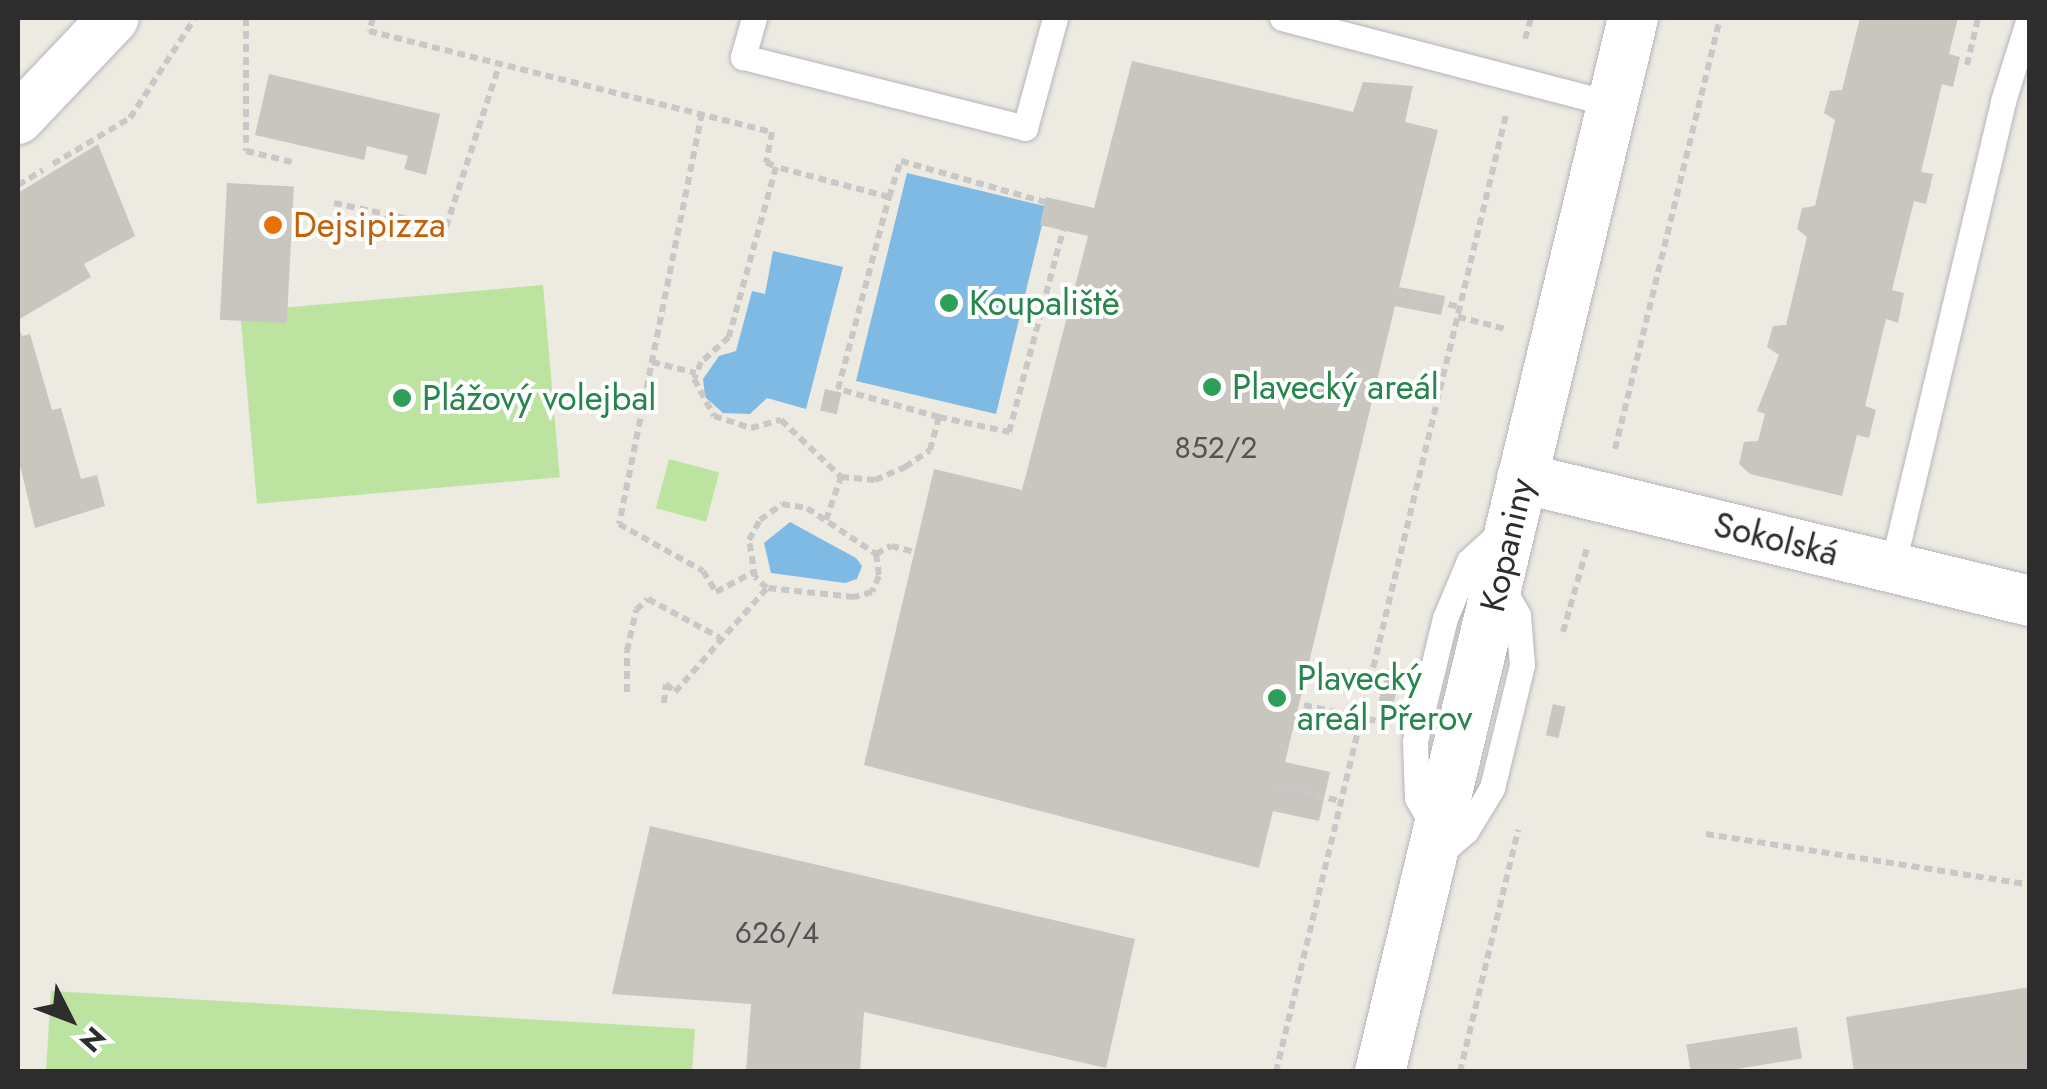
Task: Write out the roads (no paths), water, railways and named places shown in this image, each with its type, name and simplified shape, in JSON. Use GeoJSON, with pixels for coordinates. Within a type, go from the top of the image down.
{"type":"FeatureCollection","features":[{"type":"Feature","properties":{"kind":"street"},"geometry":{"type":"LineString","coordinates":[[18,120],[114,18]]}},
{"type":"Feature","properties":{"kind":"street","name":"Kopaniny"},"geometry":{"type":"LineString","coordinates":[[1380,1072],[1633,18]]}},
{"type":"Feature","properties":{"kind":"street","name":"Sokolská"},"geometry":{"type":"LineString","coordinates":[[1517,500],[1892,568],[2030,601]]}},
{"type":"Feature","properties":{"kind":"lane"},"geometry":{"type":"LineString","coordinates":[[754,18],[743,57],[1024,128],[1055,18]]}},
{"type":"Feature","properties":{"kind":"lane"},"geometry":{"type":"LineString","coordinates":[[1282,18],[1612,104]]}},
{"type":"Feature","properties":{"kind":"lane"},"geometry":{"type":"LineString","coordinates":[[1892,568],[2003,101],[2030,18]]}},
{"type":"Feature","properties":{"kind":"lane"},"geometry":{"type":"LineString","coordinates":[[1434,848],[1418,798],[1415,741],[1445,618],[1469,562],[1517,500]]}},
{"type":"Feature","properties":{"kind":"water","name":"Koupaliště"},"geometry":{"type":"Polygon","coordinates":[[[907,173],[1069,212],[1043,221],[996,414],[856,381],[907,173]]]}},
{"type":"Feature","properties":{"kind":"water"},"geometry":{"type":"Polygon","coordinates":[[[773,251],[843,267],[806,409],[767,398],[750,414],[723,413],[705,397],[703,379],[719,356],[736,351],[752,291],[765,294],[773,251]]]}},
{"type":"Feature","properties":{"kind":"water"},"geometry":{"type":"Polygon","coordinates":[[[790,522],[856,558],[862,566],[857,579],[845,583],[771,573],[764,543],[790,522]]]}},
{"type":"Feature","properties":{"kind":"place","name":"Dejsipizza"},"geometry":{"type":"Point","coordinates":[273,225]}},
{"type":"Feature","properties":{"kind":"place","name":"Koupaliště"},"geometry":{"type":"Point","coordinates":[949,303]}},
{"type":"Feature","properties":{"kind":"place","name":"Plavecký areál"},"geometry":{"type":"Point","coordinates":[1212,387]}},
{"type":"Feature","properties":{"kind":"place","name":"Plážový volejbal"},"geometry":{"type":"Point","coordinates":[402,398]}},
{"type":"Feature","properties":{"kind":"place","name":"Plavecký areál Přerov"},"geometry":{"type":"Point","coordinates":[1277,698]}}]}
